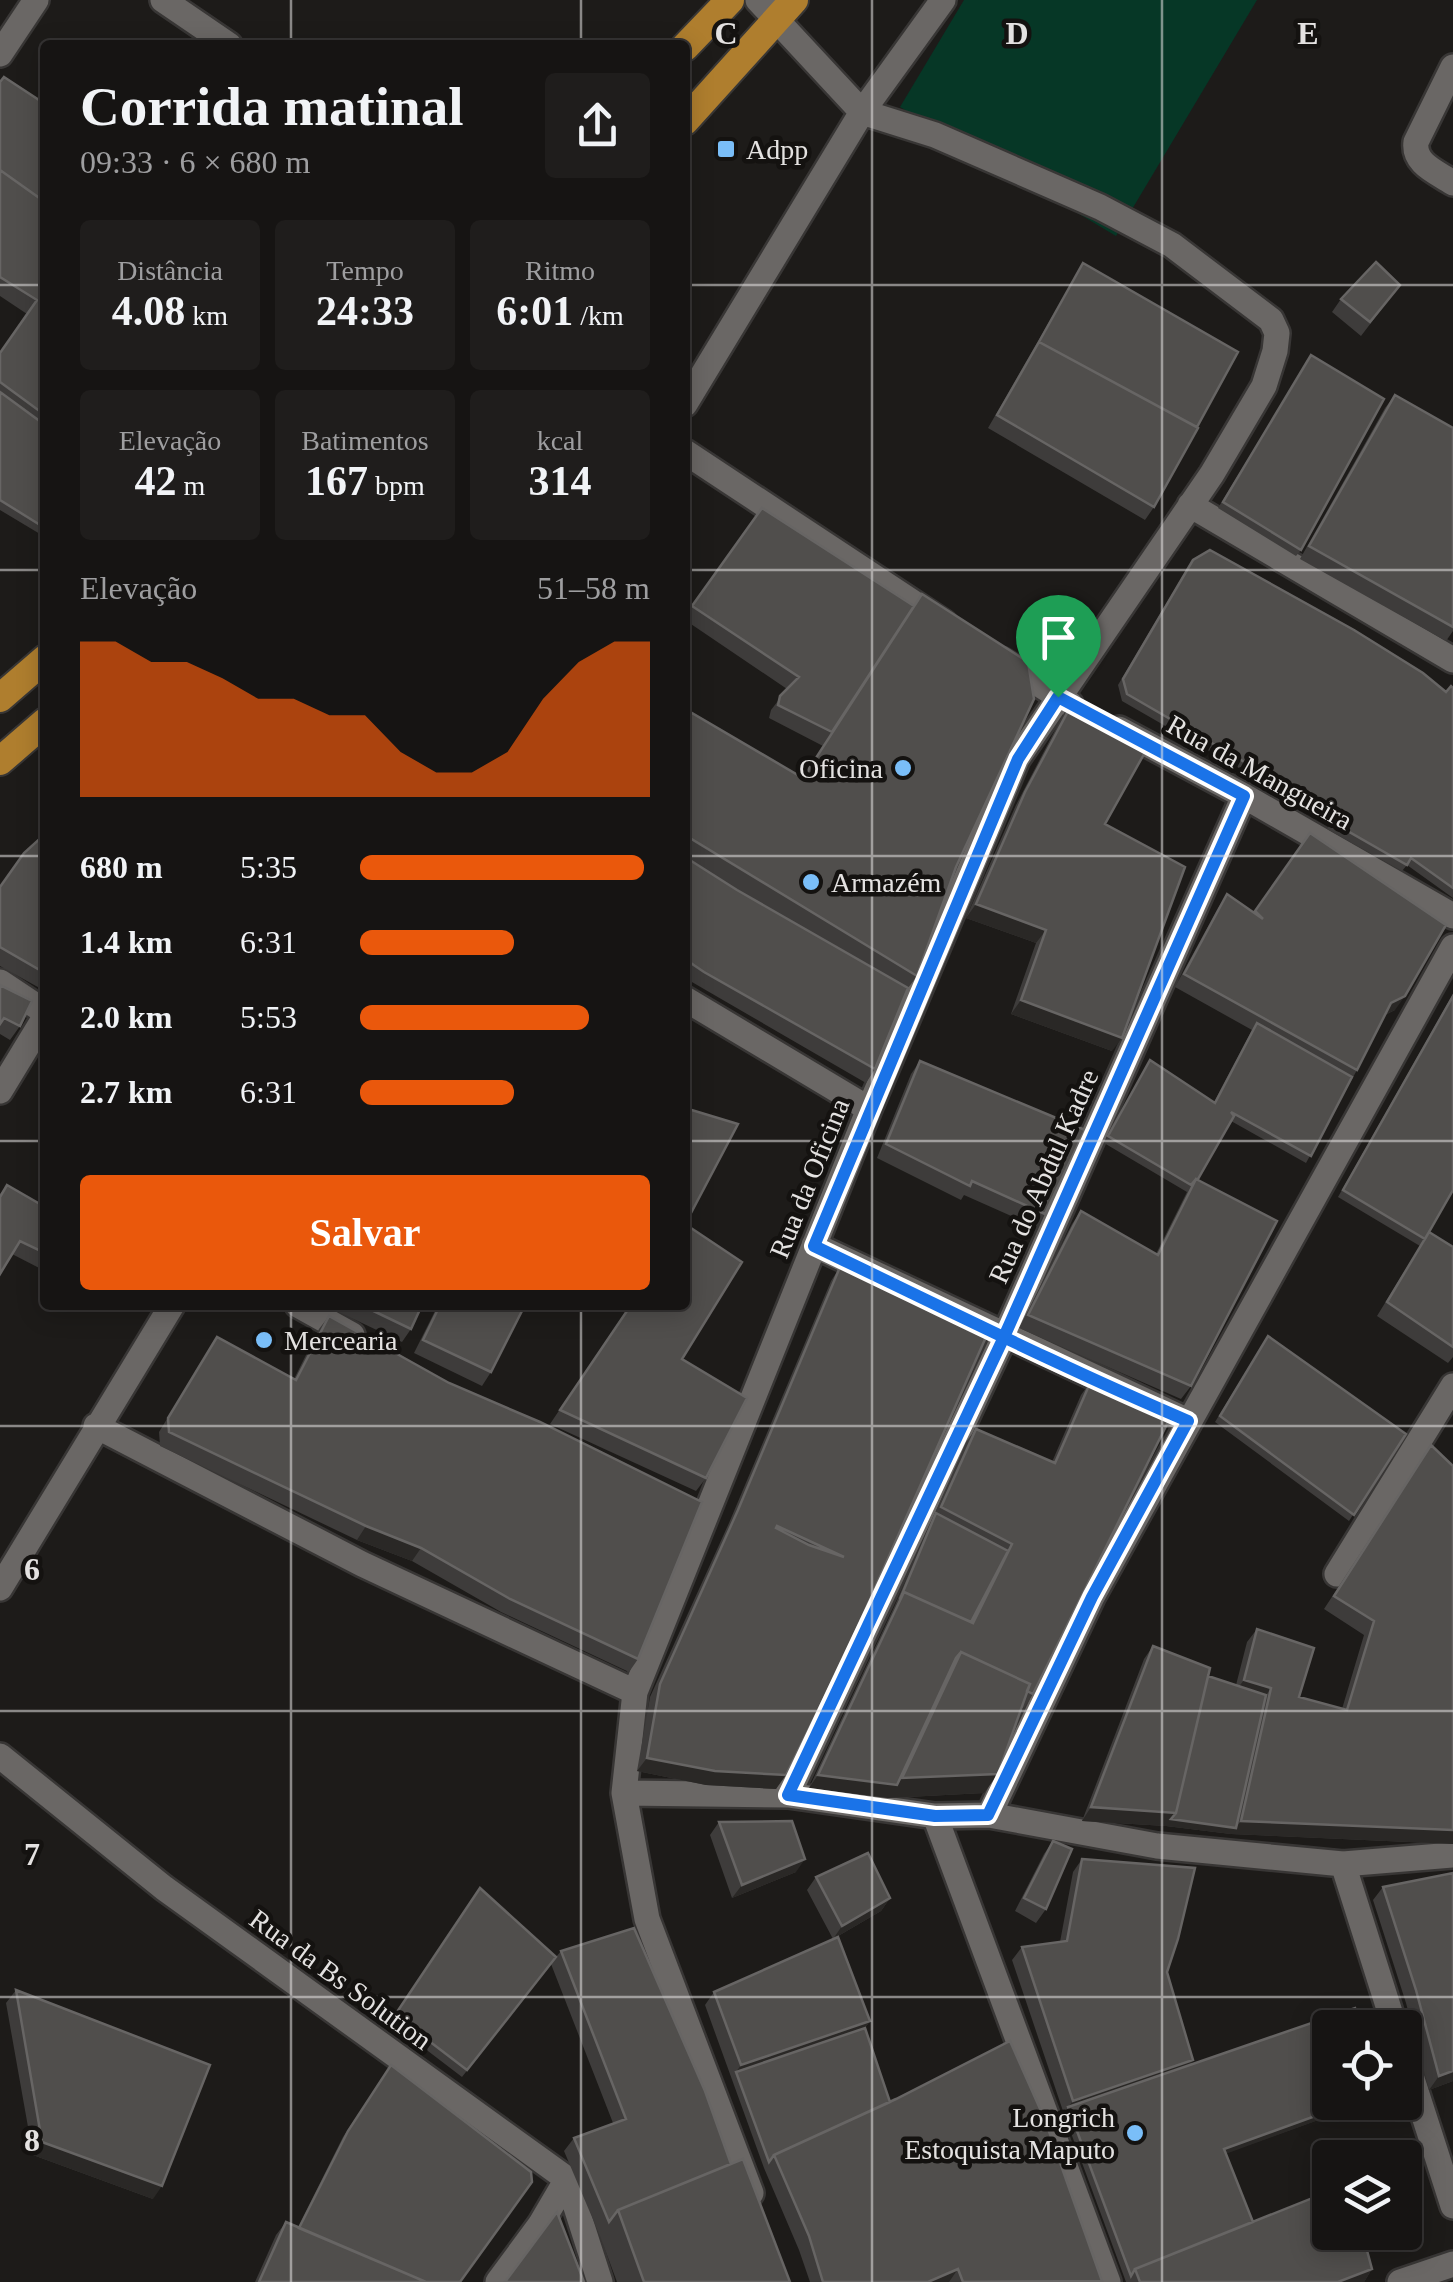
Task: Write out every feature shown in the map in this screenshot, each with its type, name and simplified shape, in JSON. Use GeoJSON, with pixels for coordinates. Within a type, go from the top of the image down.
{"type":"FeatureCollection","features":[{"type":"Feature","properties":{"kind":"main road"},"geometry":{"type":"LineString","coordinates":[[690,42],[730,0]]}},
{"type":"Feature","properties":{"kind":"main road"},"geometry":{"type":"LineString","coordinates":[[690,115],[777,6]]}},
{"type":"Feature","properties":{"kind":"main road"},"geometry":{"type":"LineString","coordinates":[[0,698],[40,663]]}},
{"type":"Feature","properties":{"kind":"main road"},"geometry":{"type":"LineString","coordinates":[[0,760],[40,726]]}},
{"type":"Feature","properties":{"kind":"street"},"geometry":{"type":"LineString","coordinates":[[0,54],[36,0]]}},
{"type":"Feature","properties":{"kind":"street"},"geometry":{"type":"LineString","coordinates":[[163,0],[222,40]]}},
{"type":"Feature","properties":{"kind":"street"},"geometry":{"type":"LineString","coordinates":[[690,396],[862,112],[943,0]]}},
{"type":"Feature","properties":{"kind":"street"},"geometry":{"type":"LineString","coordinates":[[777,6],[862,112]]}},
{"type":"Feature","properties":{"kind":"street"},"geometry":{"type":"LineString","coordinates":[[1453,67],[1416,142],[1415,152],[1420,162],[1453,183]]}},
{"type":"Feature","properties":{"kind":"street","name":"Rua da Oficina"},"geometry":{"type":"LineString","coordinates":[[757,2208],[646,1919],[624,1793],[635,1692],[699,1502],[814,1246],[1018,759],[1212,474],[1272,369],[1277,333],[1272,320],[1172,246],[1100,208],[935,135],[862,112]]}},
{"type":"Feature","properties":{"kind":"street","name":"Rua da Mangueira"},"geometry":{"type":"LineString","coordinates":[[690,455],[1058,697],[1244,796],[1453,916]]}},
{"type":"Feature","properties":{"kind":"street"},"geometry":{"type":"LineString","coordinates":[[1190,505],[1453,660]]}},
{"type":"Feature","properties":{"kind":"street","name":"Rua do Abdul Kadre"},"geometry":{"type":"LineString","coordinates":[[788,1795],[1004,1337],[1244,796]]}},
{"type":"Feature","properties":{"kind":"street"},"geometry":{"type":"LineString","coordinates":[[988,1815],[1092,1597],[1453,946]]}},
{"type":"Feature","properties":{"kind":"street"},"geometry":{"type":"LineString","coordinates":[[0,982],[40,1010]]}},
{"type":"Feature","properties":{"kind":"street"},"geometry":{"type":"LineString","coordinates":[[690,1002],[869,1110]]}},
{"type":"Feature","properties":{"kind":"street"},"geometry":{"type":"LineString","coordinates":[[0,1091],[40,1023]]}},
{"type":"Feature","properties":{"kind":"street"},"geometry":{"type":"LineString","coordinates":[[814,1246],[1188,1421]]}},
{"type":"Feature","properties":{"kind":"street"},"geometry":{"type":"LineString","coordinates":[[0,1588],[8,1553],[96,1426],[169,1310]]}},
{"type":"Feature","properties":{"kind":"street"},"geometry":{"type":"LineString","coordinates":[[307,1310],[380,1351]]}},
{"type":"Feature","properties":{"kind":"street"},"geometry":{"type":"LineString","coordinates":[[1336,1574],[1453,1386]]}},
{"type":"Feature","properties":{"kind":"street"},"geometry":{"type":"LineString","coordinates":[[96,1426],[362,1564],[635,1692]]}},
{"type":"Feature","properties":{"kind":"street","name":"Rua da Bs Solution"},"geometry":{"type":"LineString","coordinates":[[0,1756],[164,1888],[567,2179]]}},
{"type":"Feature","properties":{"kind":"street"},"geometry":{"type":"LineString","coordinates":[[624,1793],[788,1795],[935,1816],[988,1815],[1157,1846],[1342,1864],[1453,1855]]}},
{"type":"Feature","properties":{"kind":"street"},"geometry":{"type":"LineString","coordinates":[[935,1816],[1108,2282]]}},
{"type":"Feature","properties":{"kind":"street"},"geometry":{"type":"LineString","coordinates":[[1342,1864],[1390,2010]]}},
{"type":"Feature","properties":{"kind":"street"},"geometry":{"type":"LineString","coordinates":[[1422,2110],[1453,2206]]}},
{"type":"Feature","properties":{"kind":"street"},"geometry":{"type":"LineString","coordinates":[[498,2282],[540,2225],[567,2179]]}},
{"type":"Feature","properties":{"kind":"street"},"geometry":{"type":"LineString","coordinates":[[567,2179],[600,2282]]}},
{"type":"Feature","properties":{"kind":"street"},"geometry":{"type":"LineString","coordinates":[[1400,2282],[1453,2264]]}},
{"type":"Feature","properties":{"kind":"green space"},"geometry":{"type":"Polygon","coordinates":[[[964,0],[1257,0],[1116,236],[900,107],[964,0]]]}},
{"type":"Feature","properties":{"kind":"building"},"geometry":{"type":"Polygon","coordinates":[[[4,77],[40,101],[40,198],[0,170],[0,82],[4,77]]]}},
{"type":"Feature","properties":{"kind":"building"},"geometry":{"type":"Polygon","coordinates":[[[0,170],[40,198],[40,411],[0,382],[0,353],[37,300],[0,277],[0,170]]]}},
{"type":"Feature","properties":{"kind":"building"},"geometry":{"type":"Polygon","coordinates":[[[1376,262],[1400,285],[1370,322],[1341,299],[1376,262]]]}},
{"type":"Feature","properties":{"kind":"building"},"geometry":{"type":"Polygon","coordinates":[[[1083,263],[1238,352],[1197,427],[1039,342],[1035,349],[1083,263]]]}},
{"type":"Feature","properties":{"kind":"building"},"geometry":{"type":"Polygon","coordinates":[[[1039,342],[1198,428],[1154,507],[997,415],[1039,342]]]}},
{"type":"Feature","properties":{"kind":"building"},"geometry":{"type":"Polygon","coordinates":[[[1311,355],[1384,399],[1301,550],[1223,502],[1311,355]]]}},
{"type":"Feature","properties":{"kind":"building"},"geometry":{"type":"Polygon","coordinates":[[[0,392],[40,421],[40,525],[0,500],[0,392]]]}},
{"type":"Feature","properties":{"kind":"building"},"geometry":{"type":"Polygon","coordinates":[[[1395,395],[1453,428],[1453,627],[1309,546],[1395,395]]]}},
{"type":"Feature","properties":{"kind":"building"},"geometry":{"type":"Polygon","coordinates":[[[762,508],[914,606],[832,732],[778,705],[780,696],[799,677],[692,606],[762,508]]]}},
{"type":"Feature","properties":{"kind":"building"},"geometry":{"type":"Polygon","coordinates":[[[1210,550],[1354,630],[1446,692],[1453,688],[1453,888],[1411,858],[1407,865],[1332,822],[1336,815],[1127,694],[1123,679],[1193,560],[1210,550]]]}},
{"type":"Feature","properties":{"kind":"building"},"geometry":{"type":"Polygon","coordinates":[[[922,594],[1028,662],[1034,699],[956,867],[917,976],[690,838],[690,712],[803,778],[922,594]]]}},
{"type":"Feature","properties":{"kind":"building"},"geometry":{"type":"Polygon","coordinates":[[[1074,700],[1153,738],[1105,824],[1185,867],[1122,1038],[1021,1000],[1046,930],[976,904],[1025,792],[1074,700]]]}},
{"type":"Feature","properties":{"kind":"building"},"geometry":{"type":"Polygon","coordinates":[[[1310,833],[1446,925],[1405,996],[1391,1003],[1357,1070],[1184,974],[1227,894],[1263,919],[1255,911],[1310,833]]]}},
{"type":"Feature","properties":{"kind":"building"},"geometry":{"type":"Polygon","coordinates":[[[40,839],[40,970],[0,947],[0,887],[24,853],[40,839]]]}},
{"type":"Feature","properties":{"kind":"building"},"geometry":{"type":"Polygon","coordinates":[[[690,860],[908,988],[875,1069],[690,962],[690,860]]]}},
{"type":"Feature","properties":{"kind":"building"},"geometry":{"type":"Polygon","coordinates":[[[0,985],[32,1001],[20,1026],[4,1018],[0,1024],[0,985]]]}},
{"type":"Feature","properties":{"kind":"building"},"geometry":{"type":"Polygon","coordinates":[[[1453,996],[1453,1190],[1425,1239],[1343,1190],[1453,996]]]}},
{"type":"Feature","properties":{"kind":"building"},"geometry":{"type":"Polygon","coordinates":[[[1257,1023],[1352,1077],[1311,1156],[1231,1112],[1234,1116],[1191,1185],[1108,1136],[1150,1060],[1215,1103],[1257,1023]]]}},
{"type":"Feature","properties":{"kind":"building"},"geometry":{"type":"Polygon","coordinates":[[[920,1061],[1085,1130],[1045,1214],[972,1181],[970,1186],[886,1144],[920,1061]]]}},
{"type":"Feature","properties":{"kind":"building"},"geometry":{"type":"Polygon","coordinates":[[[690,1110],[738,1124],[690,1213],[690,1110]]]}},
{"type":"Feature","properties":{"kind":"building"},"geometry":{"type":"Polygon","coordinates":[[[1196,1179],[1277,1221],[1191,1386],[1028,1315],[1081,1211],[1158,1255],[1196,1179]]]}},
{"type":"Feature","properties":{"kind":"building"},"geometry":{"type":"Polygon","coordinates":[[[7,1185],[40,1204],[40,1251],[20,1241],[0,1274],[0,1197],[7,1185]]]}},
{"type":"Feature","properties":{"kind":"building"},"geometry":{"type":"Polygon","coordinates":[[[690,1227],[742,1262],[682,1359],[747,1398],[706,1478],[560,1410],[628,1310],[690,1310],[690,1227]]]}},
{"type":"Feature","properties":{"kind":"building"},"geometry":{"type":"Polygon","coordinates":[[[1429,1232],[1453,1247],[1453,1347],[1387,1302],[1429,1232]]]}},
{"type":"Feature","properties":{"kind":"building"},"geometry":{"type":"Polygon","coordinates":[[[840,1267],[986,1337],[844,1658],[786,1775],[715,1771],[647,1758],[660,1684],[840,1267]],[[777,1526],[776,1528],[809,1545],[844,1557],[777,1526]]]}},
{"type":"Feature","properties":{"kind":"building"},"geometry":{"type":"Polygon","coordinates":[[[371,1310],[420,1310],[411,1329],[371,1310]]]}},
{"type":"Feature","properties":{"kind":"building"},"geometry":{"type":"Polygon","coordinates":[[[438,1310],[522,1310],[491,1372],[423,1340],[438,1310]]]}},
{"type":"Feature","properties":{"kind":"building"},"geometry":{"type":"Polygon","coordinates":[[[329,1316],[449,1383],[540,1422],[702,1502],[638,1659],[510,1599],[421,1548],[366,1526],[169,1432],[168,1418],[217,1337],[296,1380],[329,1316]]]}},
{"type":"Feature","properties":{"kind":"building"},"geometry":{"type":"Polygon","coordinates":[[[1268,1336],[1406,1434],[1354,1515],[1220,1416],[1268,1336]]]}},
{"type":"Feature","properties":{"kind":"building"},"geometry":{"type":"Polygon","coordinates":[[[1091,1381],[1171,1416],[1033,1694],[1027,1691],[1030,1684],[961,1652],[897,1785],[818,1775],[904,1592],[973,1623],[1012,1544],[941,1507],[976,1429],[1055,1463],[1091,1381]]]}},
{"type":"Feature","properties":{"kind":"building"},"geometry":{"type":"Polygon","coordinates":[[[1431,1445],[1453,1466],[1453,1830],[1241,1821],[1271,1688],[1244,1680],[1257,1629],[1314,1648],[1299,1697],[1347,1710],[1374,1621],[1334,1596],[1431,1445]]]}},
{"type":"Feature","properties":{"kind":"building"},"geometry":{"type":"Polygon","coordinates":[[[936,1513],[1008,1551],[971,1622],[904,1592],[900,1599],[936,1513]]]}},
{"type":"Feature","properties":{"kind":"building"},"geometry":{"type":"Polygon","coordinates":[[[1153,1646],[1210,1668],[1176,1813],[1091,1807],[1153,1646]]]}},
{"type":"Feature","properties":{"kind":"building"},"geometry":{"type":"Polygon","coordinates":[[[961,1652],[1030,1684],[998,1774],[902,1778],[961,1652]]]}},
{"type":"Feature","properties":{"kind":"building"},"geometry":{"type":"Polygon","coordinates":[[[1208,1676],[1266,1695],[1236,1828],[1171,1819],[1176,1813],[1208,1676]]]}},
{"type":"Feature","properties":{"kind":"building"},"geometry":{"type":"Polygon","coordinates":[[[792,1821],[805,1859],[742,1885],[719,1822],[792,1821]]]}},
{"type":"Feature","properties":{"kind":"building"},"geometry":{"type":"Polygon","coordinates":[[[1053,1841],[1072,1849],[1046,1909],[1024,1898],[1053,1841]]]}},
{"type":"Feature","properties":{"kind":"building"},"geometry":{"type":"Polygon","coordinates":[[[868,1853],[890,1898],[842,1926],[816,1877],[868,1853]]]}},
{"type":"Feature","properties":{"kind":"building"},"geometry":{"type":"Polygon","coordinates":[[[1082,1859],[1195,1868],[1167,1972],[1193,2060],[1073,2101],[1022,1947],[1067,1941],[1082,1859]]]}},
{"type":"Feature","properties":{"kind":"building"},"geometry":{"type":"Polygon","coordinates":[[[1453,1873],[1453,2071],[1439,2076],[1422,2010],[1383,1887],[1453,1873]]]}},
{"type":"Feature","properties":{"kind":"building"},"geometry":{"type":"Polygon","coordinates":[[[480,1888],[556,1957],[467,2070],[395,2015],[480,1888]]]}},
{"type":"Feature","properties":{"kind":"building"},"geometry":{"type":"Polygon","coordinates":[[[634,1928],[705,2091],[731,2164],[618,2210],[609,2222],[574,2138],[626,2119],[561,1951],[634,1928]]]}},
{"type":"Feature","properties":{"kind":"building"},"geometry":{"type":"Polygon","coordinates":[[[838,1937],[870,2021],[741,2065],[714,1992],[838,1937]]]}},
{"type":"Feature","properties":{"kind":"building"},"geometry":{"type":"Polygon","coordinates":[[[16,1990],[210,2065],[162,2186],[42,2142],[16,1990]]]}},
{"type":"Feature","properties":{"kind":"building"},"geometry":{"type":"Polygon","coordinates":[[[1312,2023],[1312,2117],[1224,2149],[1253,2222],[1135,2269],[1131,2276],[1068,2107],[1312,2023]]]}},
{"type":"Feature","properties":{"kind":"building"},"geometry":{"type":"Polygon","coordinates":[[[865,2028],[890,2102],[774,2155],[769,2162],[736,2072],[865,2028]]]}},
{"type":"Feature","properties":{"kind":"building"},"geometry":{"type":"Polygon","coordinates":[[[1010,2041],[1045,2120],[1102,2281],[963,2282],[958,2269],[928,2282],[823,2282],[809,2236],[774,2155],[1010,2041]]]}},
{"type":"Feature","properties":{"kind":"building"},"geometry":{"type":"Polygon","coordinates":[[[391,2065],[531,2172],[532,2182],[460,2282],[426,2282],[299,2228],[348,2131],[391,2065]]]}},
{"type":"Feature","properties":{"kind":"building"},"geometry":{"type":"Polygon","coordinates":[[[743,2159],[790,2282],[644,2282],[618,2210],[743,2159]]]}},
{"type":"Feature","properties":{"kind":"building"},"geometry":{"type":"Polygon","coordinates":[[[1312,2198],[1312,2250],[1367,2250],[1372,2269],[1338,2282],[1140,2282],[1135,2269],[1312,2198]]]}},
{"type":"Feature","properties":{"kind":"building"},"geometry":{"type":"Polygon","coordinates":[[[557,2212],[584,2282],[505,2282],[557,2212]]]}},
{"type":"Feature","properties":{"kind":"building"},"geometry":{"type":"Polygon","coordinates":[[[286,2222],[426,2282],[259,2282],[286,2222]]]}},
{"type":"Feature","properties":{"kind":"place","name":"Adpp"},"geometry":{"type":"Point","coordinates":[726,149]}},
{"type":"Feature","properties":{"kind":"place","name":"Oficina"},"geometry":{"type":"Point","coordinates":[903,768]}},
{"type":"Feature","properties":{"kind":"place","name":"Armazém"},"geometry":{"type":"Point","coordinates":[811,882]}},
{"type":"Feature","properties":{"kind":"place","name":"Mercearia"},"geometry":{"type":"Point","coordinates":[264,1340]}},
{"type":"Feature","properties":{"kind":"place","name":"Longrich Estoquista Maputo"},"geometry":{"type":"Point","coordinates":[1135,2133]}},
{"type":"Feature","properties":{"kind":"route"},"geometry":{"type":"LineString","coordinates":[[1058,697],[1018,759],[814,1246],[1004,1337],[1128,1396],[1188,1421],[1092,1597],[988,1815],[935,1816],[788,1795],[1004,1337],[1244,796],[1058,697]]}}]}
